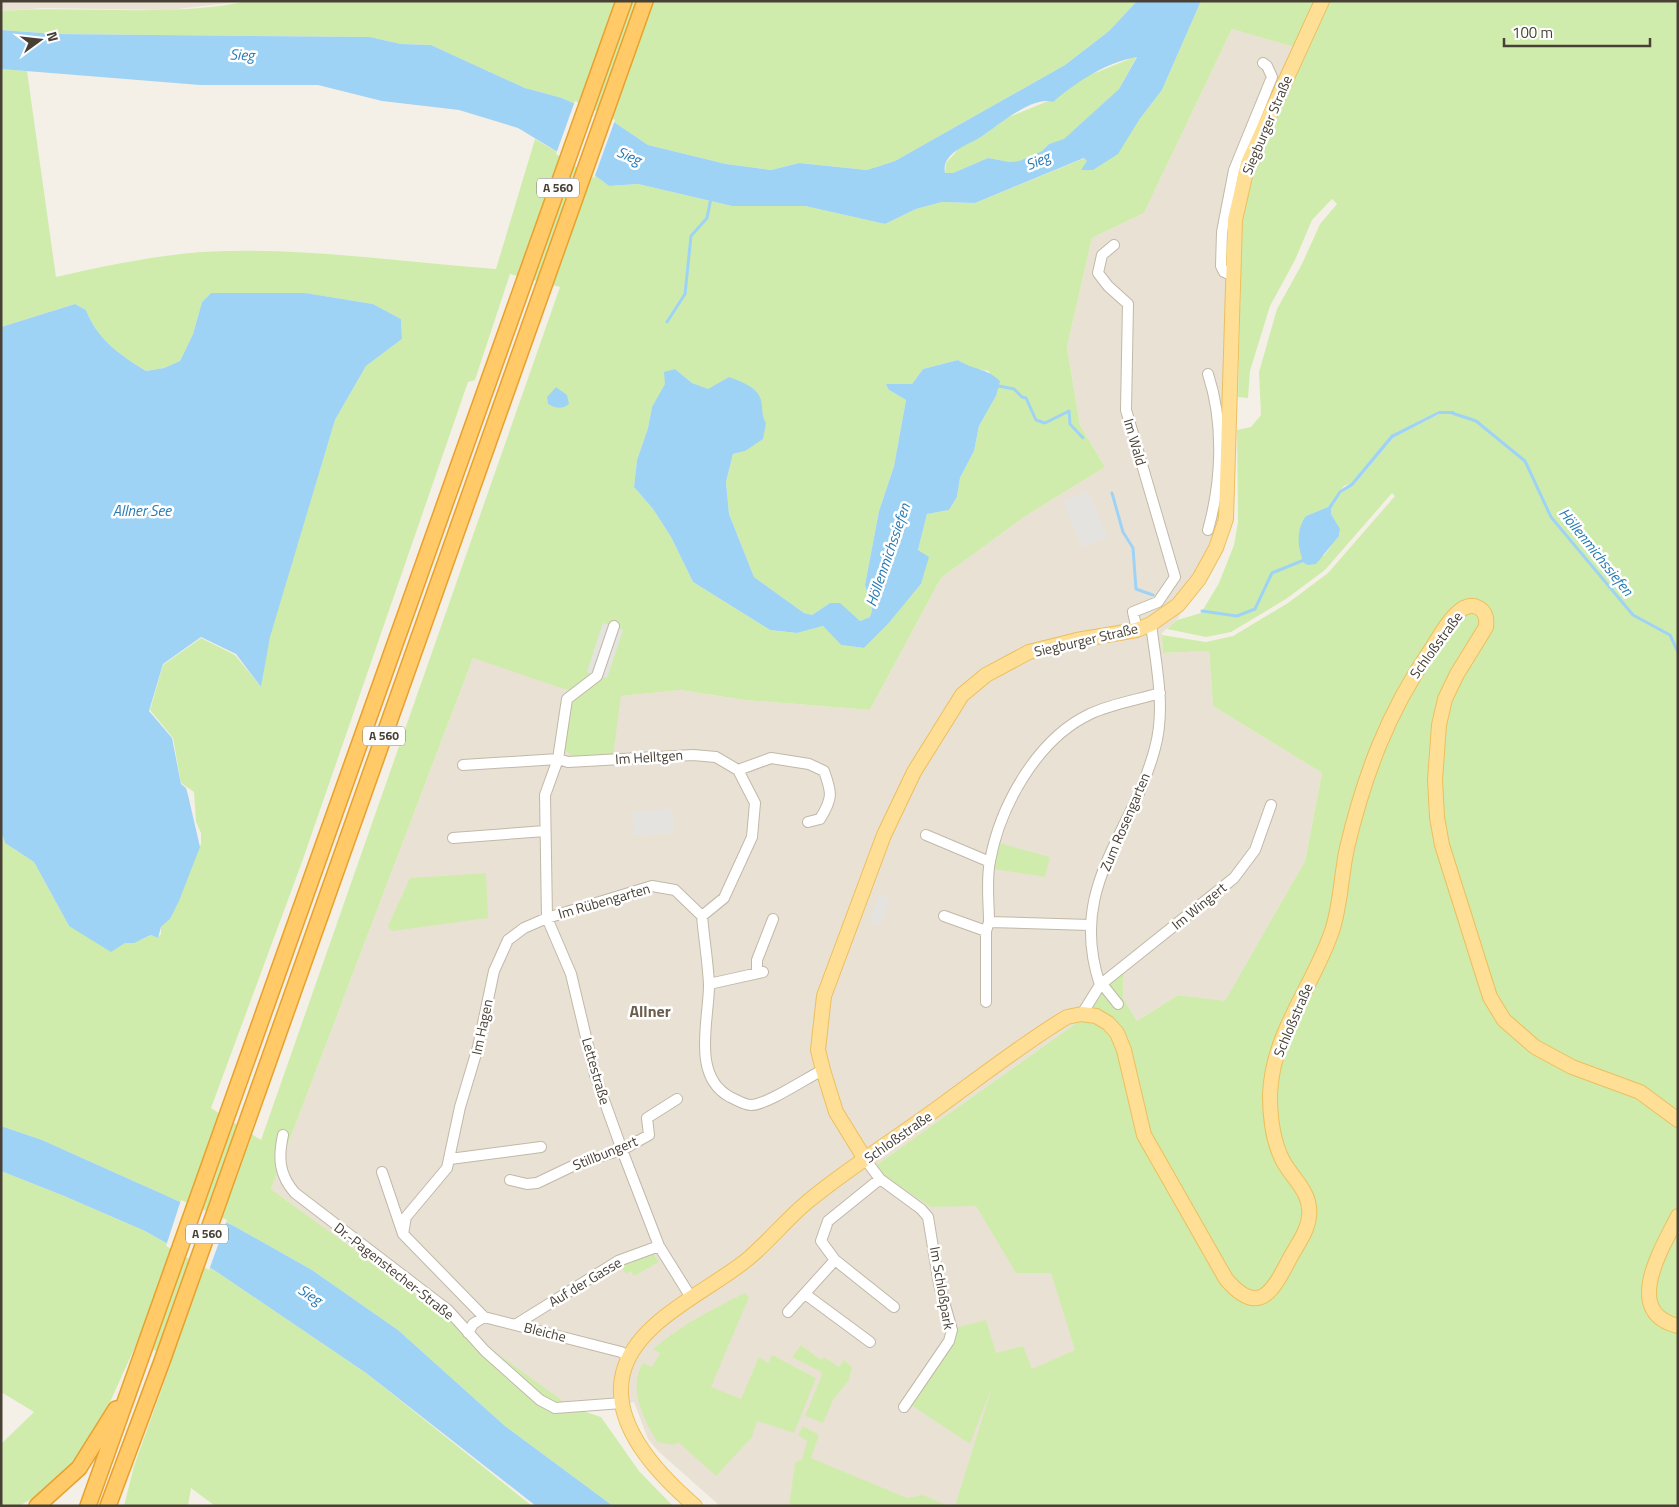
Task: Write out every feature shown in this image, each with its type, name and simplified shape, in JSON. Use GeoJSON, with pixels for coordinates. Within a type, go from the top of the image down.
{"type":"FeatureCollection","features":[{"type":"Feature","properties":{"kind":"highway","name":"A 560"},"geometry":{"type":"LineString","coordinates":[[88,1506],[624,1]]}},
{"type":"Feature","properties":{"kind":"highway","name":"A 560"},"geometry":{"type":"LineString","coordinates":[[110,1506],[118,1479],[162,1364],[645,1]]}},
{"type":"Feature","properties":{"kind":"highway"},"geometry":{"type":"LineString","coordinates":[[37,1506],[65,1483],[79,1468],[93,1449],[134,1380]]}},
{"type":"Feature","properties":{"kind":"main road","name":"Siegburger Straße"},"geometry":{"type":"LineString","coordinates":[[865,1159],[836,1112],[822,1070],[818,1050],[824,996],[884,835],[914,772],[962,695],[986,675],[1030,652],[1077,640],[1138,630],[1151,624],[1178,605],[1199,579],[1216,548],[1226,519],[1224,418],[1234,220],[1248,163],[1322,1]]}},
{"type":"Feature","properties":{"kind":"main road","name":"Schloßstraße"},"geometry":{"type":"LineString","coordinates":[[695,1506],[652,1461],[630,1426],[622,1403],[622,1380],[629,1357],[637,1344],[652,1328],[750,1258],[806,1204],[865,1159],[1067,1017],[1082,1014],[1102,1019],[1117,1033],[1124,1050],[1139,1120],[1147,1142],[1226,1279],[1246,1297],[1257,1299],[1265,1295],[1278,1281],[1306,1229],[1310,1210],[1305,1193],[1280,1154],[1273,1125],[1271,1086],[1280,1046],[1332,930],[1347,848],[1387,723],[1412,677],[1454,616],[1462,609],[1474,606],[1484,613],[1486,626],[1453,682],[1443,706],[1438,738],[1435,796],[1438,826],[1444,855],[1490,996],[1504,1020],[1536,1047],[1572,1067],[1640,1092],[1678,1120]]}},
{"type":"Feature","properties":{"kind":"main road"},"geometry":{"type":"LineString","coordinates":[[1678,1216],[1653,1272],[1648,1292],[1651,1306],[1657,1314],[1665,1321],[1678,1326]]}},
{"type":"Feature","properties":{"kind":"street"},"geometry":{"type":"LineString","coordinates":[[1231,276],[1224,272],[1221,266],[1222,232],[1234,170],[1272,77],[1267,66],[1263,63]]}},
{"type":"Feature","properties":{"kind":"street","name":"Im Wald"},"geometry":{"type":"LineString","coordinates":[[1114,245],[1102,255],[1098,274],[1128,304],[1126,410],[1175,577],[1158,602],[1133,612],[1138,630]]}},
{"type":"Feature","properties":{"kind":"street"},"geometry":{"type":"LineString","coordinates":[[1208,374],[1224,418],[1216,499],[1208,530]]}},
{"type":"Feature","properties":{"kind":"street","name":"Zum Rosengarten"},"geometry":{"type":"LineString","coordinates":[[1101,984],[1090,943],[1090,925],[1095,894],[1155,750],[1160,726],[1160,694],[1151,624]]}},
{"type":"Feature","properties":{"kind":"street","name":"Lettestraße"},"geometry":{"type":"LineString","coordinates":[[614,626],[597,676],[566,699],[558,759],[545,795],[547,918],[571,974],[595,1075],[658,1246],[692,1299]]}},
{"type":"Feature","properties":{"kind":"street"},"geometry":{"type":"LineString","coordinates":[[986,1002],[990,862],[1000,824],[1016,790],[1039,756],[1060,733],[1090,714],[1160,694]]}},
{"type":"Feature","properties":{"kind":"street","name":"Im Helltgen"},"geometry":{"type":"LineString","coordinates":[[558,759],[568,762],[693,755],[716,757],[738,770]]}},
{"type":"Feature","properties":{"kind":"street"},"geometry":{"type":"LineString","coordinates":[[808,822],[820,819],[828,805],[831,792],[824,770],[809,764],[771,758],[738,770],[755,804],[752,837],[724,898],[702,916],[709,984],[706,1056],[708,1074],[720,1091],[744,1104],[752,1105],[773,1099],[797,1083],[822,1070]]}},
{"type":"Feature","properties":{"kind":"street"},"geometry":{"type":"LineString","coordinates":[[463,765],[558,759]]}},
{"type":"Feature","properties":{"kind":"street","name":"Im Wingert"},"geometry":{"type":"LineString","coordinates":[[1101,984],[1234,878],[1254,850],[1271,804]]}},
{"type":"Feature","properties":{"kind":"street"},"geometry":{"type":"LineString","coordinates":[[454,838],[545,831]]}},
{"type":"Feature","properties":{"kind":"street"},"geometry":{"type":"LineString","coordinates":[[926,835],[990,862]]}},
{"type":"Feature","properties":{"kind":"street","name":"Im Rübengarten"},"geometry":{"type":"LineString","coordinates":[[547,918],[652,886],[675,890],[702,916]]}},
{"type":"Feature","properties":{"kind":"street"},"geometry":{"type":"LineString","coordinates":[[944,916],[988,927],[1090,925]]}},
{"type":"Feature","properties":{"kind":"street","name":"Im Hagen"},"geometry":{"type":"LineString","coordinates":[[403,1234],[406,1217],[447,1168],[460,1108],[478,1047],[494,971],[508,940],[524,928],[547,918]]}},
{"type":"Feature","properties":{"kind":"street"},"geometry":{"type":"LineString","coordinates":[[709,984],[760,972],[757,960],[773,918]]}},
{"type":"Feature","properties":{"kind":"street"},"geometry":{"type":"LineString","coordinates":[[1082,1014],[1101,984],[1118,1004]]}},
{"type":"Feature","properties":{"kind":"street","name":"Stillbungert"},"geometry":{"type":"LineString","coordinates":[[510,1180],[527,1184],[536,1183],[581,1162],[622,1150],[649,1135],[647,1118],[677,1099]]}},
{"type":"Feature","properties":{"kind":"street","name":"Dr.-Pagenstecher-Straße"},"geometry":{"type":"LineString","coordinates":[[283,1135],[279,1152],[280,1167],[285,1182],[295,1193],[448,1310],[468,1333],[540,1400],[555,1408],[622,1403]]}},
{"type":"Feature","properties":{"kind":"street"},"geometry":{"type":"LineString","coordinates":[[450,1159],[541,1147]]}},
{"type":"Feature","properties":{"kind":"street","name":"Im Schloßpark"},"geometry":{"type":"LineString","coordinates":[[865,1159],[880,1179],[921,1209],[928,1217],[939,1284],[952,1330],[949,1341],[904,1407]]}},
{"type":"Feature","properties":{"kind":"street"},"geometry":{"type":"LineString","coordinates":[[382,1172],[403,1234],[484,1316],[473,1324],[468,1333]]}},
{"type":"Feature","properties":{"kind":"street"},"geometry":{"type":"LineString","coordinates":[[880,1179],[828,1221],[821,1241],[835,1260],[894,1307]]}},
{"type":"Feature","properties":{"kind":"street","name":"Auf der Gasse"},"geometry":{"type":"LineString","coordinates":[[516,1325],[618,1261],[658,1246]]}},
{"type":"Feature","properties":{"kind":"street"},"geometry":{"type":"LineString","coordinates":[[788,1312],[835,1260]]}},
{"type":"Feature","properties":{"kind":"street"},"geometry":{"type":"LineString","coordinates":[[805,1294],[870,1342]]}},
{"type":"Feature","properties":{"kind":"street","name":"Bleiche"},"geometry":{"type":"LineString","coordinates":[[484,1316],[621,1352],[629,1357]]}},
{"type":"Feature","properties":{"kind":"shaded area"},"geometry":{"type":"Polygon","coordinates":[[[1,1],[248,1],[168,10],[44,8],[1,11],[1,1]]]}},
{"type":"Feature","properties":{"kind":"shaded area","name":"Allner"},"geometry":{"type":"Polygon","coordinates":[[[1232,29],[1297,48],[1240,169],[1241,271],[1231,529],[1177,620],[1162,633],[1163,653],[1209,651],[1213,706],[1322,773],[1305,861],[1225,1002],[1178,995],[1137,1021],[1123,998],[1124,970],[1089,1014],[872,1168],[979,1200],[1051,1269],[1078,1352],[957,1506],[720,1506],[658,1451],[648,1439],[634,1402],[618,1406],[571,1408],[271,1189],[473,658],[620,696],[680,690],[745,700],[870,710],[941,578],[1024,517],[1105,467],[1080,425],[1067,347],[1092,238],[1144,213],[1232,29]]]}},
{"type":"Feature","properties":{"kind":"shaded area"},"geometry":{"type":"Polygon","coordinates":[[[1088,491],[1108,537],[1082,547],[1063,501],[1088,491]]]}},
{"type":"Feature","properties":{"kind":"shaded area"},"geometry":{"type":"Polygon","coordinates":[[[603,623],[612,626],[595,675],[587,672],[603,623]]]}},
{"type":"Feature","properties":{"kind":"shaded area"},"geometry":{"type":"Polygon","coordinates":[[[615,627],[623,630],[607,678],[599,675],[615,627]]]}},
{"type":"Feature","properties":{"kind":"shaded area"},"geometry":{"type":"Polygon","coordinates":[[[672,809],[674,833],[634,836],[632,812],[672,809]]]}},
{"type":"Feature","properties":{"kind":"shaded area"},"geometry":{"type":"Polygon","coordinates":[[[879,895],[890,899],[880,926],[869,922],[879,895]]]}},
{"type":"Feature","properties":{"kind":"green space"},"geometry":{"type":"Polygon","coordinates":[[[248,1],[1137,1],[1109,31],[1065,65],[895,161],[867,170],[799,163],[771,170],[726,164],[648,145],[611,120],[562,98],[525,88],[431,45],[401,44],[370,37],[56,34],[1,30],[1,11],[187,9],[248,1]]]}},
{"type":"Feature","properties":{"kind":"green space"},"geometry":{"type":"Polygon","coordinates":[[[1201,1],[1322,1],[1297,48],[1232,29],[1144,213],[1092,238],[1067,347],[1080,425],[1105,467],[1024,517],[941,578],[870,710],[745,700],[680,690],[621,696],[613,756],[573,758],[564,749],[569,708],[579,691],[564,689],[473,658],[271,1189],[571,1407],[601,1417],[639,1471],[673,1506],[613,1506],[505,1426],[398,1330],[312,1270],[234,1226],[42,1140],[1,1126],[1,831],[5,843],[34,862],[69,926],[110,940],[121,941],[142,940],[151,935],[158,937],[161,934],[161,927],[170,919],[201,844],[201,833],[196,822],[194,792],[181,783],[173,738],[150,710],[163,665],[201,638],[235,655],[261,687],[269,637],[335,420],[366,366],[402,339],[401,319],[373,304],[304,293],[211,293],[202,302],[193,334],[180,361],[164,368],[146,371],[110,345],[96,330],[86,310],[75,304],[1,327],[1,69],[27,71],[56,277],[164,256],[238,251],[312,253],[496,269],[535,139],[589,171],[609,186],[638,184],[732,206],[805,206],[885,224],[916,209],[942,202],[975,203],[1085,158],[1087,161],[1139,120],[1162,90],[1201,1]],[[510,274],[475,380],[468,382],[302,862],[211,1108],[261,1140],[560,287],[510,274]],[[958,360],[923,369],[912,384],[889,390],[906,400],[894,466],[879,511],[865,585],[872,610],[870,617],[860,621],[830,603],[812,615],[804,613],[754,577],[729,514],[726,482],[733,454],[745,451],[766,423],[761,414],[692,383],[675,369],[652,407],[648,428],[637,460],[634,487],[653,509],[671,537],[693,582],[770,630],[797,633],[823,626],[841,645],[864,648],[888,624],[921,584],[918,550],[927,514],[949,510],[957,497],[960,478],[974,451],[979,426],[996,396],[989,371],[970,368],[958,360]]]}},
{"type":"Feature","properties":{"kind":"green space"},"geometry":{"type":"Polygon","coordinates":[[[1324,1],[1678,1],[1678,1506],[955,1506],[992,1387],[970,1444],[911,1405],[958,1327],[986,1320],[996,1353],[1023,1346],[1032,1369],[1075,1350],[1051,1273],[1016,1273],[976,1206],[931,1207],[872,1168],[1089,1014],[1099,995],[1124,969],[1123,998],[1137,1021],[1178,995],[1225,1001],[1305,861],[1322,773],[1213,706],[1209,651],[1163,653],[1162,635],[1206,642],[1233,636],[1288,603],[1328,573],[1395,496],[1392,493],[1325,570],[1286,599],[1231,632],[1206,637],[1167,629],[1177,620],[1201,613],[1219,583],[1234,545],[1238,522],[1237,430],[1251,427],[1261,415],[1259,372],[1277,309],[1302,264],[1320,224],[1337,204],[1332,199],[1312,220],[1295,260],[1270,306],[1250,371],[1248,398],[1238,397],[1241,271],[1240,169],[1324,1]],[[1439,411],[1391,436],[1351,483],[1344,486],[1328,507],[1306,516],[1300,530],[1324,556],[1340,533],[1331,514],[1331,509],[1341,493],[1353,486],[1393,438],[1439,414],[1454,414],[1439,411]]]}},
{"type":"Feature","properties":{"kind":"green space"},"geometry":{"type":"Polygon","coordinates":[[[1137,56],[1119,89],[1064,140],[1049,144],[1042,151],[1019,161],[1010,162],[988,158],[953,173],[945,174],[946,163],[962,145],[981,137],[1009,117],[1048,101],[1085,77],[1137,56]]]}},
{"type":"Feature","properties":{"kind":"green space"},"geometry":{"type":"Polygon","coordinates":[[[999,843],[1050,857],[1045,877],[993,869],[999,843]]]}},
{"type":"Feature","properties":{"kind":"green space"},"geometry":{"type":"Polygon","coordinates":[[[486,873],[488,918],[392,931],[388,926],[410,878],[486,873]]]}},
{"type":"Feature","properties":{"kind":"green space"},"geometry":{"type":"Polygon","coordinates":[[[1,1171],[145,1231],[214,1270],[366,1373],[532,1506],[215,1506],[191,1488],[188,1506],[124,1506],[134,1466],[171,1363],[139,1338],[101,1422],[77,1466],[47,1490],[19,1506],[1,1506],[1,1444],[34,1412],[1,1392],[1,1171]]]}},
{"type":"Feature","properties":{"kind":"green space"},"geometry":{"type":"Polygon","coordinates":[[[652,1252],[659,1262],[634,1276],[631,1271],[626,1274],[619,1263],[652,1252]]]}},
{"type":"Feature","properties":{"kind":"green space"},"geometry":{"type":"Polygon","coordinates":[[[745,1293],[749,1297],[711,1387],[741,1399],[759,1357],[768,1363],[772,1355],[816,1378],[794,1433],[757,1421],[752,1437],[716,1476],[678,1442],[674,1445],[657,1442],[639,1404],[637,1393],[638,1373],[643,1363],[652,1367],[660,1353],[653,1349],[675,1332],[697,1318],[745,1293]]]}},
{"type":"Feature","properties":{"kind":"green space"},"geometry":{"type":"Polygon","coordinates":[[[801,1345],[821,1360],[824,1357],[839,1367],[844,1360],[852,1367],[849,1380],[833,1400],[823,1423],[805,1416],[822,1375],[821,1372],[792,1357],[801,1345]]]}},
{"type":"Feature","properties":{"kind":"green space"},"geometry":{"type":"Polygon","coordinates":[[[803,1426],[819,1435],[811,1458],[907,1498],[923,1495],[949,1506],[789,1506],[795,1463],[802,1459],[807,1441],[798,1435],[803,1426]]]}},
{"type":"Feature","properties":{"kind":"water","name":"Sieg"},"geometry":{"type":"Polygon","coordinates":[[[1137,1],[1201,1],[1162,90],[1139,120],[1118,154],[1093,170],[1081,170],[1087,161],[1084,158],[975,203],[942,202],[916,209],[885,224],[805,206],[732,206],[638,184],[609,186],[589,171],[518,128],[459,110],[382,101],[318,85],[200,85],[1,69],[1,30],[56,34],[370,37],[401,44],[431,45],[525,88],[562,98],[611,120],[648,145],[726,164],[771,170],[799,163],[867,170],[895,161],[1065,65],[1109,31],[1137,1]],[[1137,57],[1103,68],[1072,87],[1053,102],[1035,103],[1015,113],[951,155],[945,166],[945,173],[953,173],[988,158],[1010,162],[1019,161],[1042,151],[1049,144],[1064,139],[1119,89],[1137,57]]]}},
{"type":"Feature","properties":{"kind":"water","name":"Allner See"},"geometry":{"type":"Polygon","coordinates":[[[211,293],[305,293],[373,304],[401,319],[402,339],[366,366],[335,420],[270,637],[261,687],[236,654],[201,637],[163,664],[149,711],[172,738],[181,784],[186,788],[200,847],[179,901],[170,919],[161,927],[158,938],[151,935],[134,943],[125,943],[111,952],[69,926],[34,862],[5,843],[1,831],[1,327],[75,304],[86,310],[96,330],[110,345],[146,371],[164,368],[180,361],[193,334],[202,302],[211,293]]]}},
{"type":"Feature","properties":{"kind":"water"},"geometry":{"type":"Polygon","coordinates":[[[958,360],[990,373],[1000,381],[996,396],[979,426],[974,451],[960,478],[957,497],[949,510],[927,514],[918,550],[929,557],[921,584],[888,624],[864,648],[841,645],[823,626],[797,633],[770,630],[693,582],[671,537],[653,509],[634,487],[637,460],[648,428],[652,407],[665,384],[664,372],[675,369],[692,383],[708,389],[729,377],[748,385],[756,391],[761,400],[766,423],[763,439],[745,451],[733,454],[726,482],[729,514],[754,577],[804,613],[812,615],[830,603],[840,603],[860,621],[870,617],[872,610],[865,585],[879,511],[894,466],[906,400],[889,390],[886,384],[912,384],[923,369],[958,360]]]}},
{"type":"Feature","properties":{"kind":"water"},"geometry":{"type":"Polygon","coordinates":[[[556,387],[567,395],[569,404],[564,407],[558,408],[548,404],[547,397],[556,387]]]}},
{"type":"Feature","properties":{"kind":"water"},"geometry":{"type":"Polygon","coordinates":[[[1439,411],[1454,411],[1454,414],[1439,414],[1393,438],[1353,486],[1341,493],[1331,509],[1331,514],[1340,529],[1339,536],[1316,564],[1308,565],[1304,563],[1300,551],[1299,533],[1306,516],[1328,507],[1339,491],[1351,483],[1391,435],[1439,411]]]}},
{"type":"Feature","properties":{"kind":"water","name":"Sieg"},"geometry":{"type":"Polygon","coordinates":[[[1,1126],[42,1140],[234,1226],[312,1270],[398,1330],[505,1426],[613,1506],[536,1506],[366,1373],[214,1270],[145,1231],[1,1171],[1,1126]]]}},
{"type":"Feature","properties":{"kind":"pier"},"geometry":{"type":"Polygon","coordinates":[[[575,101],[615,120],[594,178],[556,154],[575,101]]]}},
{"type":"Feature","properties":{"kind":"pier"},"geometry":{"type":"Polygon","coordinates":[[[181,1200],[227,1220],[209,1270],[166,1246],[181,1200]]]}},
{"type":"Feature","properties":{"kind":"waterway","name":"Höllenmichssiefen"},"geometry":{"type":"LineString","coordinates":[[667,322],[685,294],[691,236],[707,218],[711,198]]}},
{"type":"Feature","properties":{"kind":"waterway","name":"Höllenmichssiefen"},"geometry":{"type":"LineString","coordinates":[[996,388],[999,386],[1014,389],[1022,397],[1026,398],[1036,420],[1045,423],[1069,411],[1070,424],[1083,438]]}},
{"type":"Feature","properties":{"kind":"waterway","name":"Höllenmichssiefen"},"geometry":{"type":"LineString","coordinates":[[1452,413],[1476,421],[1525,461],[1551,517],[1633,615],[1670,635],[1678,652]]}},
{"type":"Feature","properties":{"kind":"waterway","name":"Höllenmichssiefen"},"geometry":{"type":"LineString","coordinates":[[1112,493],[1123,532],[1133,548],[1136,589],[1153,595]]}},
{"type":"Feature","properties":{"kind":"waterway","name":"Höllenmichssiefen"},"geometry":{"type":"LineString","coordinates":[[1202,611],[1237,616],[1255,609],[1272,573],[1304,560]]}},
{"type":"Feature","properties":{"kind":"district","name":"Allner"},"geometry":{"type":"Point","coordinates":[650,1011]}}]}
